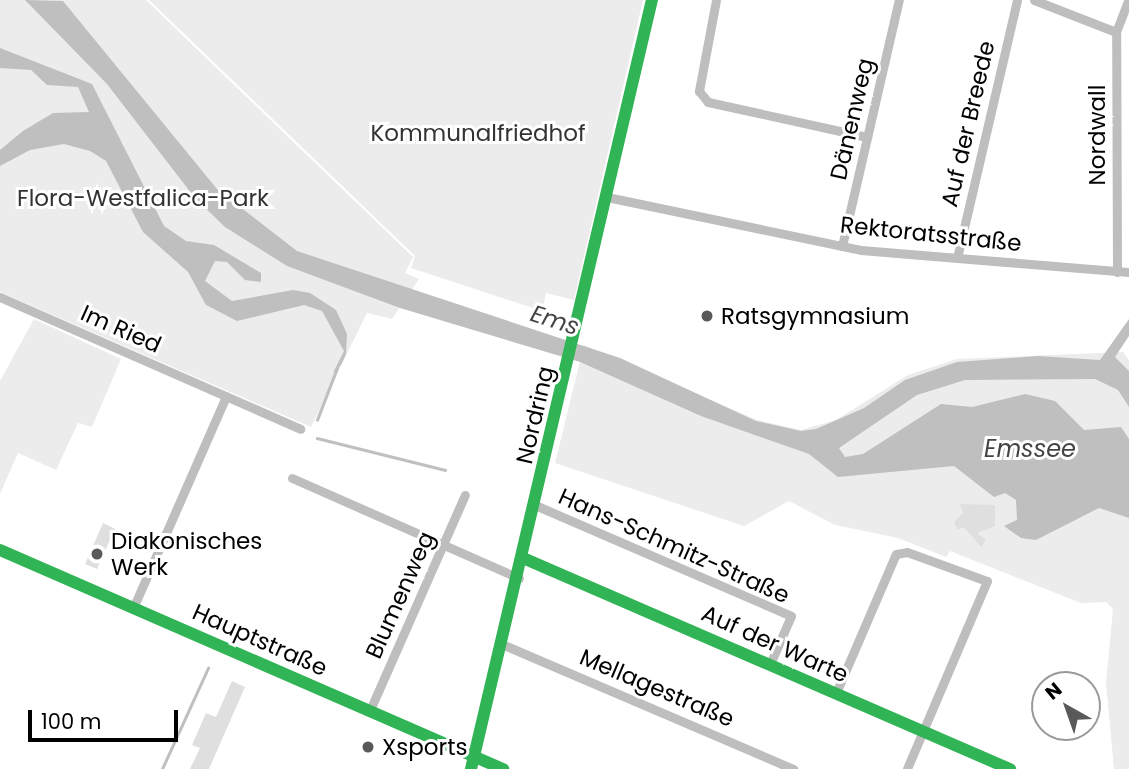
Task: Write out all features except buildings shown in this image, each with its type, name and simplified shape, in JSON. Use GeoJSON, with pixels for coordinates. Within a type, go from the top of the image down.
{"type":"FeatureCollection","features":[{"type":"Feature","properties":{"kind":"street","name":"Nordring"},"geometry":{"type":"LineString","coordinates":[[473,763],[504,645],[652,0]]}},
{"type":"Feature","properties":{"kind":"street"},"geometry":{"type":"LineString","coordinates":[[716,0],[699,91],[708,102],[867,136]]}},
{"type":"Feature","properties":{"kind":"street","name":"Dänenweg"},"geometry":{"type":"LineString","coordinates":[[842,246],[899,0]]}},
{"type":"Feature","properties":{"kind":"street","name":"Auf der Breede"},"geometry":{"type":"LineString","coordinates":[[957,258],[1017,0]]}},
{"type":"Feature","properties":{"kind":"street"},"geometry":{"type":"LineString","coordinates":[[1034,0],[1116,32]]}},
{"type":"Feature","properties":{"kind":"street","name":"Nordwall"},"geometry":{"type":"LineString","coordinates":[[1117,272],[1116,32],[1128,0]]}},
{"type":"Feature","properties":{"kind":"street","name":"Rektoratsstraße"},"geometry":{"type":"LineString","coordinates":[[607,197],[842,246],[1129,272]]}},
{"type":"Feature","properties":{"kind":"street","name":"Im Ried"},"geometry":{"type":"LineString","coordinates":[[0,297],[300,429]]}},
{"type":"Feature","properties":{"kind":"street"},"geometry":{"type":"LineString","coordinates":[[134,606],[226,396]]}},
{"type":"Feature","properties":{"kind":"street"},"geometry":{"type":"LineString","coordinates":[[292,478],[519,578]]}},
{"type":"Feature","properties":{"kind":"street","name":"Blumenweg"},"geometry":{"type":"LineString","coordinates":[[370,710],[465,495]]}},
{"type":"Feature","properties":{"kind":"street","name":"Hans-Schmitz-Straße"},"geometry":{"type":"LineString","coordinates":[[535,505],[791,616],[770,664]]}},
{"type":"Feature","properties":{"kind":"street","name":"Hauptstraße"},"geometry":{"type":"LineString","coordinates":[[0,550],[370,710],[473,763],[503,769]]}},
{"type":"Feature","properties":{"kind":"street"},"geometry":{"type":"LineString","coordinates":[[836,693],[896,554],[907,552],[987,581],[907,769]]}},
{"type":"Feature","properties":{"kind":"street","name":"Auf der Warte"},"geometry":{"type":"LineString","coordinates":[[523,558],[1010,769]]}},
{"type":"Feature","properties":{"kind":"street","name":"Mellagestraße"},"geometry":{"type":"LineString","coordinates":[[504,645],[794,769]]}},
{"type":"Feature","properties":{"kind":"green space","name":"Flora-Westfalica-Park"},"geometry":{"type":"Polygon","coordinates":[[[0,0],[146,0],[413,257],[405,273],[419,279],[392,319],[367,313],[311,427],[0,292],[0,0]]]}},
{"type":"Feature","properties":{"kind":"green space","name":"Kommunalfriedhof"},"geometry":{"type":"Polygon","coordinates":[[[149,0],[643,0],[574,300],[546,293],[542,311],[411,268],[415,256],[149,0]]]}},
{"type":"Feature","properties":{"kind":"green space"},"geometry":{"type":"Polygon","coordinates":[[[34,319],[121,359],[92,427],[78,423],[56,470],[18,453],[0,494],[0,381],[34,319]]]}},
{"type":"Feature","properties":{"kind":"green space"},"geometry":{"type":"Polygon","coordinates":[[[584,345],[757,420],[801,430],[836,420],[908,375],[957,359],[1123,352],[1129,360],[1129,769],[1114,769],[1106,683],[1113,609],[1106,602],[1081,603],[950,551],[946,557],[898,538],[835,525],[789,501],[744,526],[555,463],[584,345]]]}},
{"type":"Feature","properties":{"kind":"water","name":"Emssee"},"geometry":{"type":"Polygon","coordinates":[[[25,0],[63,1],[217,189],[297,251],[620,358],[756,421],[801,431],[816,429],[864,408],[905,380],[957,362],[1038,356],[1100,360],[1129,319],[1129,336],[1115,357],[1129,371],[1129,407],[1118,390],[1095,379],[965,380],[917,395],[839,448],[845,457],[863,454],[941,404],[972,407],[1025,394],[1055,401],[1084,430],[1121,427],[1129,439],[1129,518],[1099,508],[1036,540],[1021,538],[1004,526],[1017,520],[1016,500],[1005,493],[994,497],[954,466],[838,477],[809,454],[701,416],[580,362],[400,308],[287,266],[225,227],[195,198],[107,84],[25,0]]]}},
{"type":"Feature","properties":{"kind":"water"},"geometry":{"type":"Polygon","coordinates":[[[0,48],[92,84],[164,226],[186,241],[214,245],[261,273],[261,282],[245,280],[227,262],[215,261],[205,281],[232,301],[293,290],[310,293],[336,310],[347,334],[346,354],[341,365],[333,373],[344,351],[322,311],[304,305],[237,321],[206,305],[188,272],[143,232],[106,161],[90,151],[64,144],[30,150],[0,166],[0,150],[23,131],[53,113],[89,112],[78,87],[47,85],[31,70],[0,68],[0,48]]]}},
{"type":"Feature","properties":{"kind":"waterway"},"geometry":{"type":"LineString","coordinates":[[317,420],[337,368]]}},
{"type":"Feature","properties":{"kind":"waterway"},"geometry":{"type":"LineString","coordinates":[[317,438],[445,470]]}},
{"type":"Feature","properties":{"kind":"waterway"},"geometry":{"type":"LineString","coordinates":[[162,769],[208,668]]}},
{"type":"Feature","properties":{"kind":"traffic: fast"},"geometry":{"type":"LineString","coordinates":[[471,769],[652,0]]}},
{"type":"Feature","properties":{"kind":"traffic: fast"},"geometry":{"type":"LineString","coordinates":[[0,550],[503,769]]}},
{"type":"Feature","properties":{"kind":"traffic: fast"},"geometry":{"type":"LineString","coordinates":[[523,558],[1010,769]]}},
{"type":"Feature","properties":{"kind":"place","name":"Ratsgymnasium"},"geometry":{"type":"Point","coordinates":[707,316]}},
{"type":"Feature","properties":{"kind":"place","name":"Diakonisches Werk"},"geometry":{"type":"Point","coordinates":[97,554]}},
{"type":"Feature","properties":{"kind":"place","name":"Xsports"},"geometry":{"type":"Point","coordinates":[368,747]}},
{"type":"Feature","properties":{"kind":"water label","name":"Ems"},"geometry":{"type":"Point","coordinates":[555,320]}}]}
